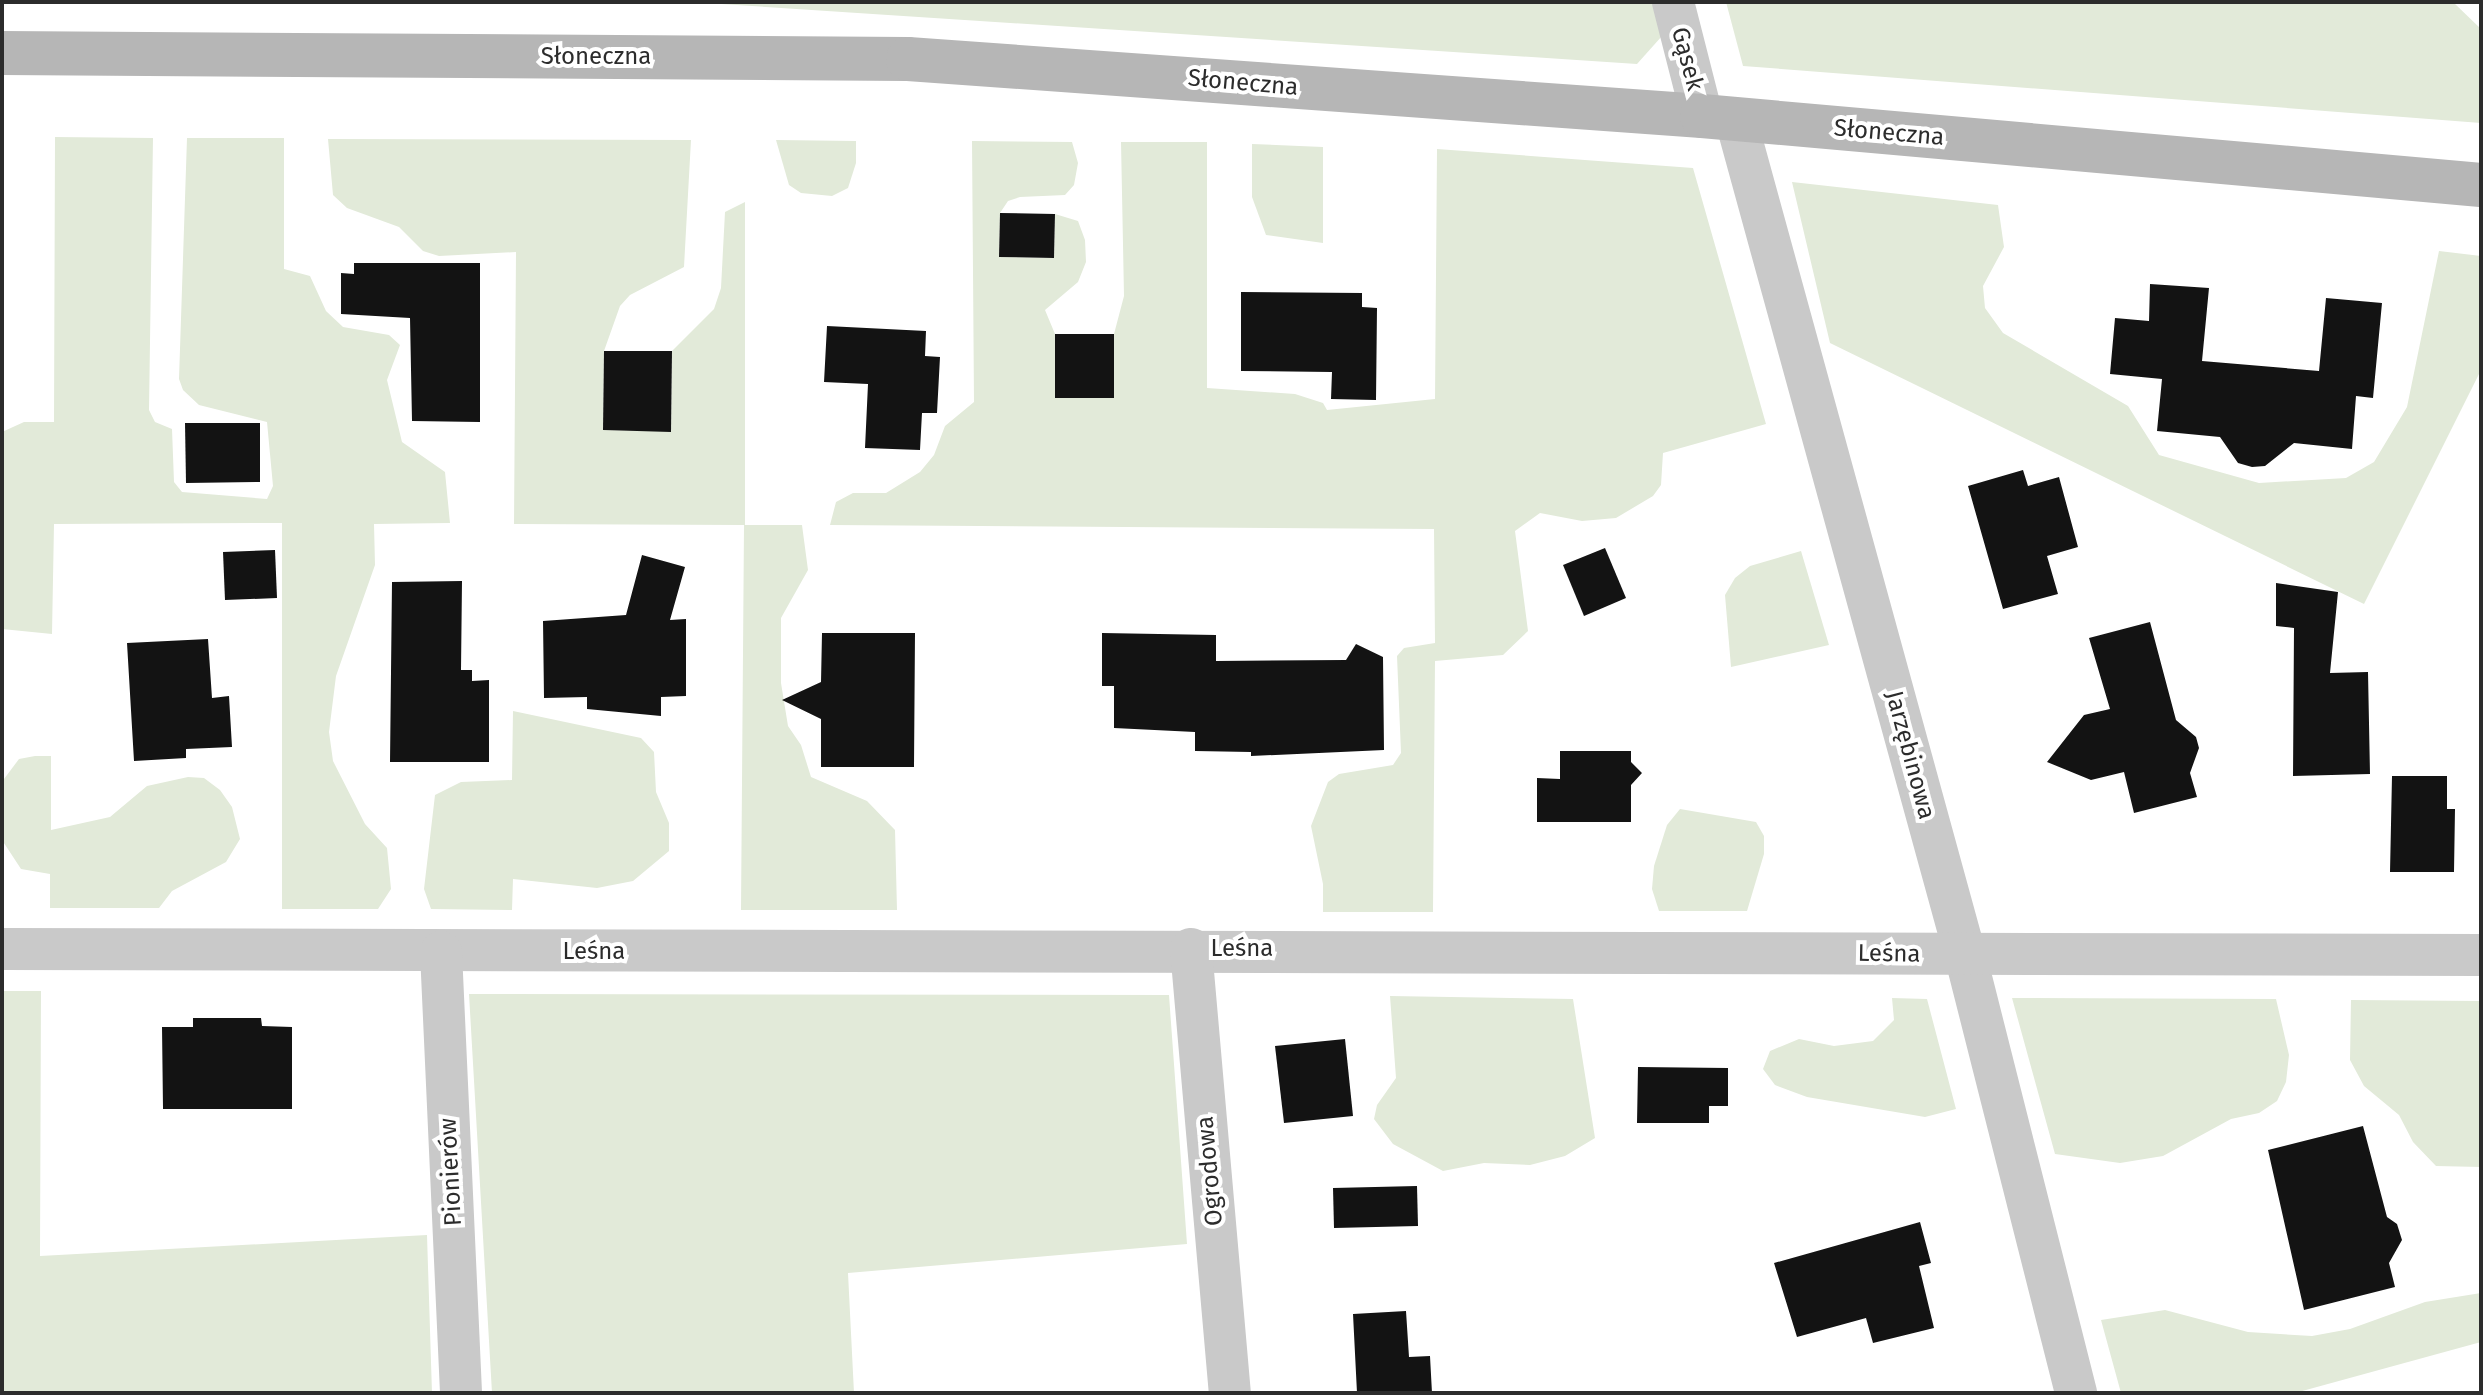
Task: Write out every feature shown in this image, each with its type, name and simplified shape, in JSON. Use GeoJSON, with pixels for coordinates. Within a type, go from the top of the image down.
{"type":"FeatureCollection","features":[{"type":"Feature","properties":{"kind":"main road","name":"Słoneczna"},"geometry":{"type":"LineString","coordinates":[[2,53],[908,59],[1719,118],[2481,185]]}},
{"type":"Feature","properties":{"kind":"street","name":"Gąsek"},"geometry":{"type":"LineString","coordinates":[[1673,2],[1719,118]]}},
{"type":"Feature","properties":{"kind":"street","name":"Jarzębinowa"},"geometry":{"type":"LineString","coordinates":[[1719,118],[1965,954],[2076,1393]]}},
{"type":"Feature","properties":{"kind":"street","name":"Leśna"},"geometry":{"type":"LineString","coordinates":[[2,949],[441,952],[1191,949],[2481,955]]}},
{"type":"Feature","properties":{"kind":"street","name":"Ogrodowa"},"geometry":{"type":"LineString","coordinates":[[1191,949],[1230,1393]]}},
{"type":"Feature","properties":{"kind":"street","name":"Pionierów"},"geometry":{"type":"LineString","coordinates":[[441,952],[461,1393]]}},
{"type":"Feature","properties":{"kind":"green space"},"geometry":{"type":"Polygon","coordinates":[[[690,2],[1653,2],[1662,36],[1637,64],[690,2]]]}},
{"type":"Feature","properties":{"kind":"green space"},"geometry":{"type":"Polygon","coordinates":[[[1726,2],[2453,2],[2481,29],[2481,123],[1743,66],[1726,2]]]}},
{"type":"Feature","properties":{"kind":"green space"},"geometry":{"type":"Polygon","coordinates":[[[55,137],[153,138],[149,410],[155,422],[172,429],[174,482],[182,492],[267,499],[273,486],[267,422],[199,405],[183,390],[179,379],[187,138],[284,138],[284,269],[310,276],[326,311],[343,327],[389,335],[400,345],[387,380],[402,442],[445,472],[450,523],[374,524],[375,565],[336,676],[329,732],[333,761],[365,824],[387,848],[391,889],[378,909],[282,909],[282,523],[54,524],[52,634],[2,629],[2,432],[24,422],[54,422],[55,137]]]}},
{"type":"Feature","properties":{"kind":"green space"},"geometry":{"type":"Polygon","coordinates":[[[328,139],[691,140],[684,267],[630,295],[620,306],[604,351],[603,430],[671,431],[672,351],[714,309],[721,288],[725,212],[745,202],[745,525],[802,525],[808,570],[781,618],[781,683],[788,726],[801,745],[811,777],[867,801],[895,830],[897,910],[741,910],[744,525],[514,524],[516,252],[439,256],[423,251],[399,227],[347,208],[333,195],[328,139]]]}},
{"type":"Feature","properties":{"kind":"green space"},"geometry":{"type":"Polygon","coordinates":[[[776,140],[856,141],[856,163],[848,188],[832,196],[801,193],[789,185],[776,140]]]}},
{"type":"Feature","properties":{"kind":"green space"},"geometry":{"type":"Polygon","coordinates":[[[972,141],[1072,142],[1078,163],[1074,185],[1065,195],[1020,197],[1008,201],[1000,213],[999,257],[1054,258],[1055,214],[1078,221],[1085,240],[1086,262],[1078,282],[1045,310],[1055,334],[1055,398],[1114,398],[1114,334],[1124,296],[1121,142],[1207,142],[1207,388],[1295,394],[1323,403],[1327,410],[1435,399],[1437,149],[1693,168],[1766,424],[1663,453],[1661,485],[1653,496],[1616,518],[1582,521],[1540,513],[1515,531],[1528,631],[1503,655],[1435,661],[1433,912],[1323,912],[1323,884],[1311,826],[1328,782],[1339,774],[1393,765],[1401,753],[1397,656],[1404,648],[1435,643],[1434,529],[830,525],[836,502],[853,493],[886,493],[920,472],[934,455],[945,426],[974,402],[972,141]]]}},
{"type":"Feature","properties":{"kind":"green space"},"geometry":{"type":"Polygon","coordinates":[[[1252,144],[1323,147],[1323,243],[1266,235],[1252,197],[1252,144]]]}},
{"type":"Feature","properties":{"kind":"green space"},"geometry":{"type":"Polygon","coordinates":[[[1792,182],[1998,205],[2004,247],[1983,286],[1985,308],[2003,333],[2128,406],[2159,455],[2259,483],[2346,478],[2374,462],[2407,407],[2439,251],[2481,256],[2481,370],[2364,604],[1830,343],[1792,182]]]}},
{"type":"Feature","properties":{"kind":"green space"},"geometry":{"type":"Polygon","coordinates":[[[1801,551],[1829,645],[1731,667],[1725,595],[1735,578],[1750,566],[1801,551]]]}},
{"type":"Feature","properties":{"kind":"green space"},"geometry":{"type":"Polygon","coordinates":[[[513,711],[641,738],[654,752],[656,792],[669,823],[669,851],[633,881],[597,888],[513,879],[512,910],[431,909],[424,889],[435,795],[461,782],[512,780],[513,711]]]}},
{"type":"Feature","properties":{"kind":"green space"},"geometry":{"type":"Polygon","coordinates":[[[51,756],[51,830],[110,817],[147,786],[188,777],[204,778],[220,790],[232,807],[240,839],[226,862],[172,891],[159,908],[50,908],[50,874],[21,869],[2,840],[4,779],[19,759],[51,756]]]}},
{"type":"Feature","properties":{"kind":"green space"},"geometry":{"type":"Polygon","coordinates":[[[1680,809],[1756,822],[1764,836],[1764,854],[1747,911],[1659,911],[1652,889],[1654,866],[1667,825],[1680,809]]]}},
{"type":"Feature","properties":{"kind":"green space"},"geometry":{"type":"Polygon","coordinates":[[[2,991],[41,991],[40,1256],[427,1235],[432,1393],[2,1393],[2,991]]]}},
{"type":"Feature","properties":{"kind":"green space"},"geometry":{"type":"Polygon","coordinates":[[[469,994],[1169,995],[1187,1244],[848,1273],[854,1393],[492,1393],[469,994]]]}},
{"type":"Feature","properties":{"kind":"green space"},"geometry":{"type":"Polygon","coordinates":[[[1390,996],[1573,999],[1595,1138],[1565,1156],[1530,1165],[1484,1163],[1443,1171],[1393,1144],[1374,1119],[1377,1105],[1396,1078],[1390,996]]]}},
{"type":"Feature","properties":{"kind":"green space"},"geometry":{"type":"Polygon","coordinates":[[[1892,998],[1927,999],[1956,1109],[1925,1117],[1807,1097],[1775,1085],[1763,1069],[1770,1051],[1799,1039],[1834,1046],[1873,1041],[1894,1020],[1892,998]]]}},
{"type":"Feature","properties":{"kind":"green space"},"geometry":{"type":"Polygon","coordinates":[[[2012,998],[2276,999],[2289,1055],[2286,1082],[2277,1101],[2259,1113],[2231,1119],[2163,1156],[2120,1163],[2055,1154],[2012,998]]]}},
{"type":"Feature","properties":{"kind":"green space"},"geometry":{"type":"Polygon","coordinates":[[[2351,1000],[2481,1001],[2481,1167],[2436,1166],[2413,1142],[2399,1115],[2364,1086],[2350,1060],[2351,1000]]]}},
{"type":"Feature","properties":{"kind":"green space"},"geometry":{"type":"Polygon","coordinates":[[[2481,1293],[2481,1342],[2295,1393],[2121,1393],[2101,1320],[2165,1310],[2248,1332],[2312,1336],[2350,1329],[2425,1302],[2481,1293]]]}},
{"type":"Feature","properties":{"kind":"building"},"geometry":{"type":"Polygon","coordinates":[[[1000,213],[1055,214],[1054,258],[999,257],[1000,213]]]}},
{"type":"Feature","properties":{"kind":"building"},"geometry":{"type":"Polygon","coordinates":[[[354,263],[480,263],[480,422],[412,421],[410,318],[341,314],[341,273],[354,274],[354,263]]]}},
{"type":"Feature","properties":{"kind":"building"},"geometry":{"type":"Polygon","coordinates":[[[2150,284],[2209,288],[2202,361],[2319,371],[2326,298],[2382,303],[2373,398],[2356,396],[2352,449],[2294,443],[2265,466],[2252,467],[2238,463],[2220,437],[2157,431],[2162,379],[2110,374],[2115,318],[2149,321],[2150,284]]]}},
{"type":"Feature","properties":{"kind":"building"},"geometry":{"type":"Polygon","coordinates":[[[1241,292],[1362,293],[1362,307],[1377,308],[1376,400],[1331,399],[1332,372],[1241,371],[1241,292]]]}},
{"type":"Feature","properties":{"kind":"building"},"geometry":{"type":"Polygon","coordinates":[[[827,326],[926,331],[925,356],[940,357],[937,413],[922,413],[920,450],[865,448],[868,384],[824,382],[827,326]]]}},
{"type":"Feature","properties":{"kind":"building"},"geometry":{"type":"Polygon","coordinates":[[[1055,334],[1114,334],[1114,398],[1055,398],[1055,334]]]}},
{"type":"Feature","properties":{"kind":"building"},"geometry":{"type":"Polygon","coordinates":[[[604,351],[672,351],[671,432],[603,430],[604,351]]]}},
{"type":"Feature","properties":{"kind":"building"},"geometry":{"type":"Polygon","coordinates":[[[185,423],[260,423],[260,482],[186,483],[185,423]]]}},
{"type":"Feature","properties":{"kind":"building"},"geometry":{"type":"Polygon","coordinates":[[[2023,470],[2028,486],[2059,477],[2078,547],[2047,556],[2058,594],[2003,609],[1968,486],[2023,470]]]}},
{"type":"Feature","properties":{"kind":"building"},"geometry":{"type":"Polygon","coordinates":[[[1605,548],[1626,598],[1584,616],[1563,565],[1605,548]]]}},
{"type":"Feature","properties":{"kind":"building"},"geometry":{"type":"Polygon","coordinates":[[[275,550],[277,598],[225,600],[223,552],[275,550]]]}},
{"type":"Feature","properties":{"kind":"building"},"geometry":{"type":"Polygon","coordinates":[[[642,555],[685,567],[670,620],[686,619],[686,696],[661,697],[661,716],[587,709],[587,697],[544,698],[543,621],[626,615],[642,555]]]}},
{"type":"Feature","properties":{"kind":"building"},"geometry":{"type":"Polygon","coordinates":[[[462,581],[461,670],[472,670],[472,681],[489,680],[489,762],[390,762],[392,582],[462,581]]]}},
{"type":"Feature","properties":{"kind":"building"},"geometry":{"type":"Polygon","coordinates":[[[2276,583],[2338,592],[2330,673],[2368,672],[2370,774],[2293,776],[2294,628],[2276,626],[2276,583]]]}},
{"type":"Feature","properties":{"kind":"building"},"geometry":{"type":"Polygon","coordinates":[[[2150,622],[2176,720],[2196,737],[2199,748],[2190,773],[2197,797],[2134,813],[2124,772],[2091,780],[2047,762],[2084,715],[2110,709],[2089,638],[2150,622]]]}},
{"type":"Feature","properties":{"kind":"building"},"geometry":{"type":"Polygon","coordinates":[[[822,633],[915,633],[914,767],[821,767],[821,719],[782,700],[821,682],[822,633]]]}},
{"type":"Feature","properties":{"kind":"building"},"geometry":{"type":"Polygon","coordinates":[[[1102,633],[1216,635],[1216,661],[1346,660],[1356,644],[1383,657],[1384,750],[1251,756],[1251,752],[1195,751],[1195,732],[1114,728],[1114,686],[1102,686],[1102,633]]]}},
{"type":"Feature","properties":{"kind":"building"},"geometry":{"type":"Polygon","coordinates":[[[208,639],[212,698],[229,696],[232,747],[186,749],[186,758],[134,761],[127,643],[208,639]]]}},
{"type":"Feature","properties":{"kind":"building"},"geometry":{"type":"Polygon","coordinates":[[[1560,751],[1631,751],[1631,762],[1642,773],[1631,785],[1631,822],[1537,822],[1537,778],[1560,779],[1560,751]]]}},
{"type":"Feature","properties":{"kind":"building"},"geometry":{"type":"Polygon","coordinates":[[[2392,776],[2447,776],[2447,809],[2455,809],[2454,872],[2390,872],[2392,776]]]}},
{"type":"Feature","properties":{"kind":"building"},"geometry":{"type":"Polygon","coordinates":[[[193,1018],[261,1018],[262,1026],[292,1027],[292,1109],[163,1109],[162,1027],[193,1027],[193,1018]]]}},
{"type":"Feature","properties":{"kind":"building"},"geometry":{"type":"Polygon","coordinates":[[[1345,1039],[1353,1116],[1284,1123],[1275,1046],[1345,1039]]]}},
{"type":"Feature","properties":{"kind":"building"},"geometry":{"type":"Polygon","coordinates":[[[1638,1067],[1728,1068],[1728,1106],[1709,1106],[1709,1123],[1637,1123],[1638,1067]]]}},
{"type":"Feature","properties":{"kind":"building"},"geometry":{"type":"Polygon","coordinates":[[[2363,1126],[2387,1217],[2397,1224],[2402,1240],[2389,1263],[2395,1287],[2304,1310],[2268,1150],[2363,1126]]]}},
{"type":"Feature","properties":{"kind":"building"},"geometry":{"type":"Polygon","coordinates":[[[1417,1186],[1418,1226],[1334,1228],[1333,1188],[1417,1186]]]}},
{"type":"Feature","properties":{"kind":"building"},"geometry":{"type":"Polygon","coordinates":[[[1920,1222],[1931,1263],[1919,1266],[1934,1328],[1873,1343],[1866,1318],[1797,1337],[1774,1263],[1920,1222]]]}},
{"type":"Feature","properties":{"kind":"building"},"geometry":{"type":"Polygon","coordinates":[[[1406,1311],[1409,1357],[1430,1356],[1432,1393],[1357,1393],[1353,1314],[1406,1311]]]}}]}
